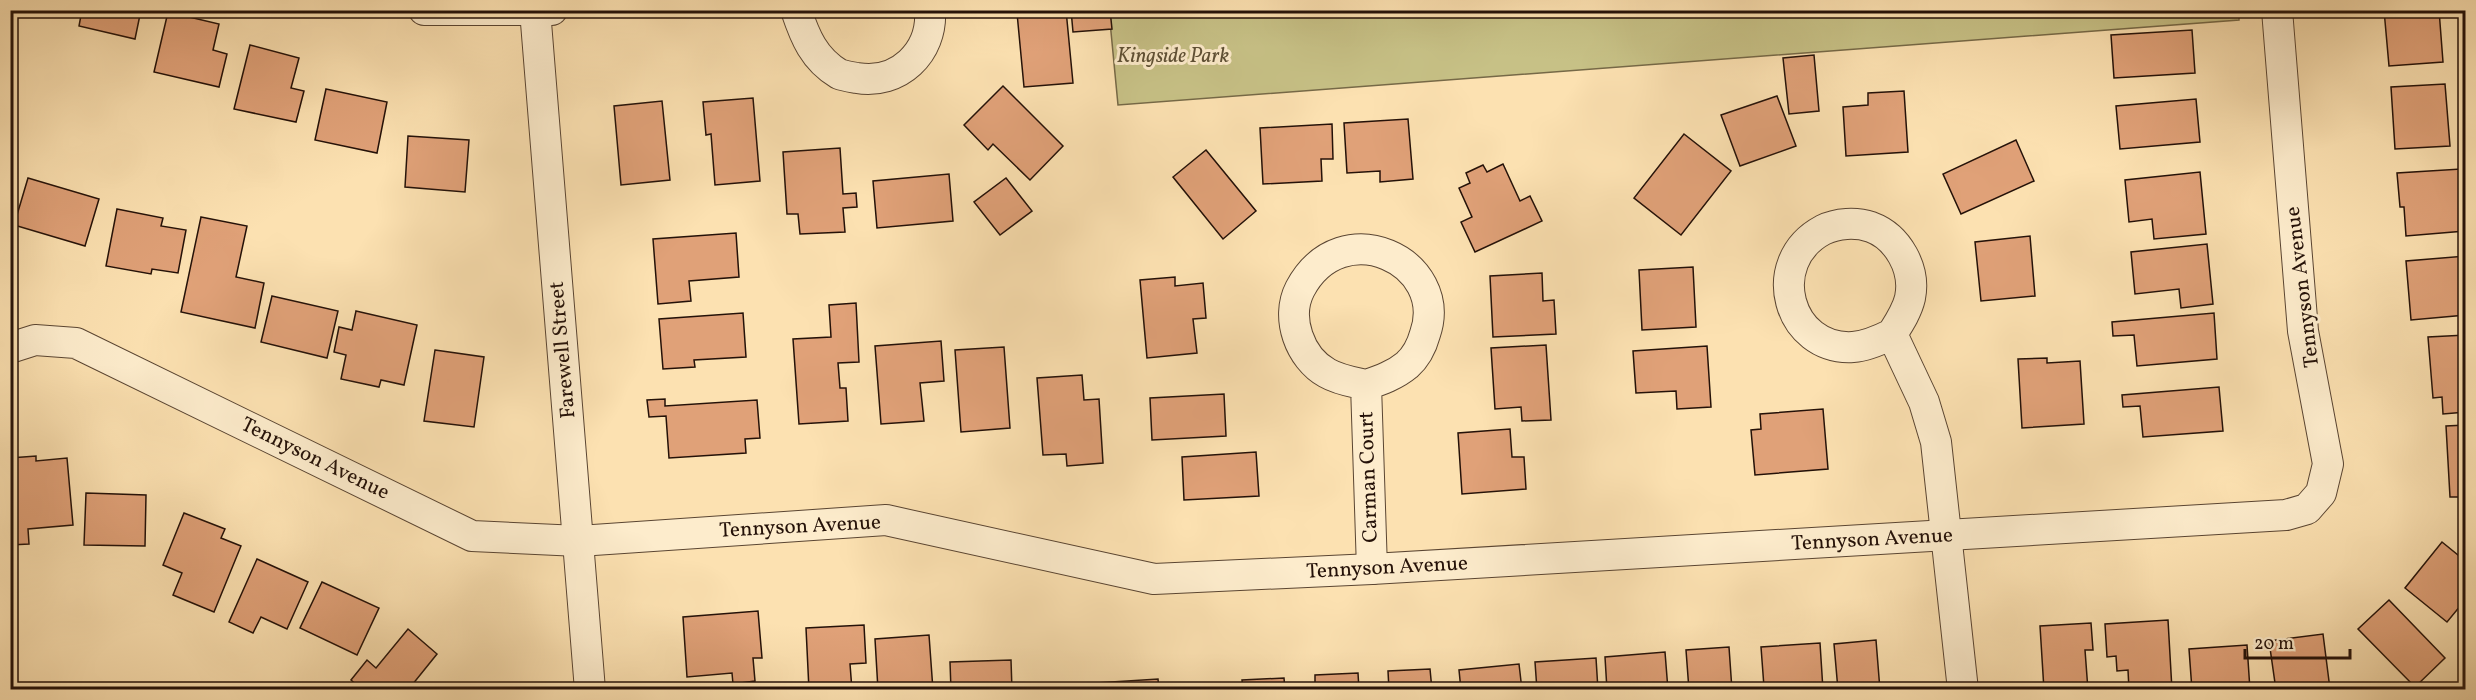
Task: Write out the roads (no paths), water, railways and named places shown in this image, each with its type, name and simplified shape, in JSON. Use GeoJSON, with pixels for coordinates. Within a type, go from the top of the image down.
{"type":"FeatureCollection","features":[{"type":"Feature","properties":{"kind":"street"},"geometry":{"type":"LineString","coordinates":[[424,10],[540,11]]}},
{"type":"Feature","properties":{"kind":"street"},"geometry":{"type":"LineString","coordinates":[[796,10],[806,39],[819,59],[841,75],[869,80],[896,74],[913,60],[926,39],[930,10]]}},
{"type":"Feature","properties":{"kind":"street","name":"Tennyson Avenue"},"geometry":{"type":"LineString","coordinates":[[10,348],[35,340],[76,343],[472,536],[579,541],[886,520],[1154,579],[1372,569],[2286,515],[2307,509],[2321,493],[2328,465],[2303,331],[2277,10]]}},
{"type":"Feature","properties":{"kind":"street","name":"Farewell Street"},"geometry":{"type":"LineString","coordinates":[[540,11],[590,690]]}},
{"type":"Feature","properties":{"kind":"street"},"geometry":{"type":"LineString","coordinates":[[1851,223],[1872,227],[1890,238],[1904,255],[1911,275],[1910,297],[1903,316],[1892,334],[1872,343],[1852,347],[1833,345],[1815,336],[1801,323],[1791,306],[1788,286],[1790,267],[1799,249],[1812,236],[1830,226],[1851,223]]}},
{"type":"Feature","properties":{"kind":"street","name":"Carman Court"},"geometry":{"type":"LineString","coordinates":[[1369,249],[1390,255],[1408,267],[1421,284],[1428,304],[1428,326],[1421,347],[1408,364],[1391,376],[1366,386],[1326,373],[1309,358],[1298,339],[1294,316],[1298,294],[1308,274],[1325,259],[1346,250],[1369,249]]}},
{"type":"Feature","properties":{"kind":"street"},"geometry":{"type":"LineString","coordinates":[[1892,334],[1924,402],[1936,442],[1963,690]]}},
{"type":"Feature","properties":{"kind":"street","name":"Carman Court"},"geometry":{"type":"LineString","coordinates":[[1366,386],[1372,569]]}},
{"type":"Feature","properties":{"kind":"park label","name":"Kingside Park"},"geometry":{"type":"Point","coordinates":[1173,56]}}]}
